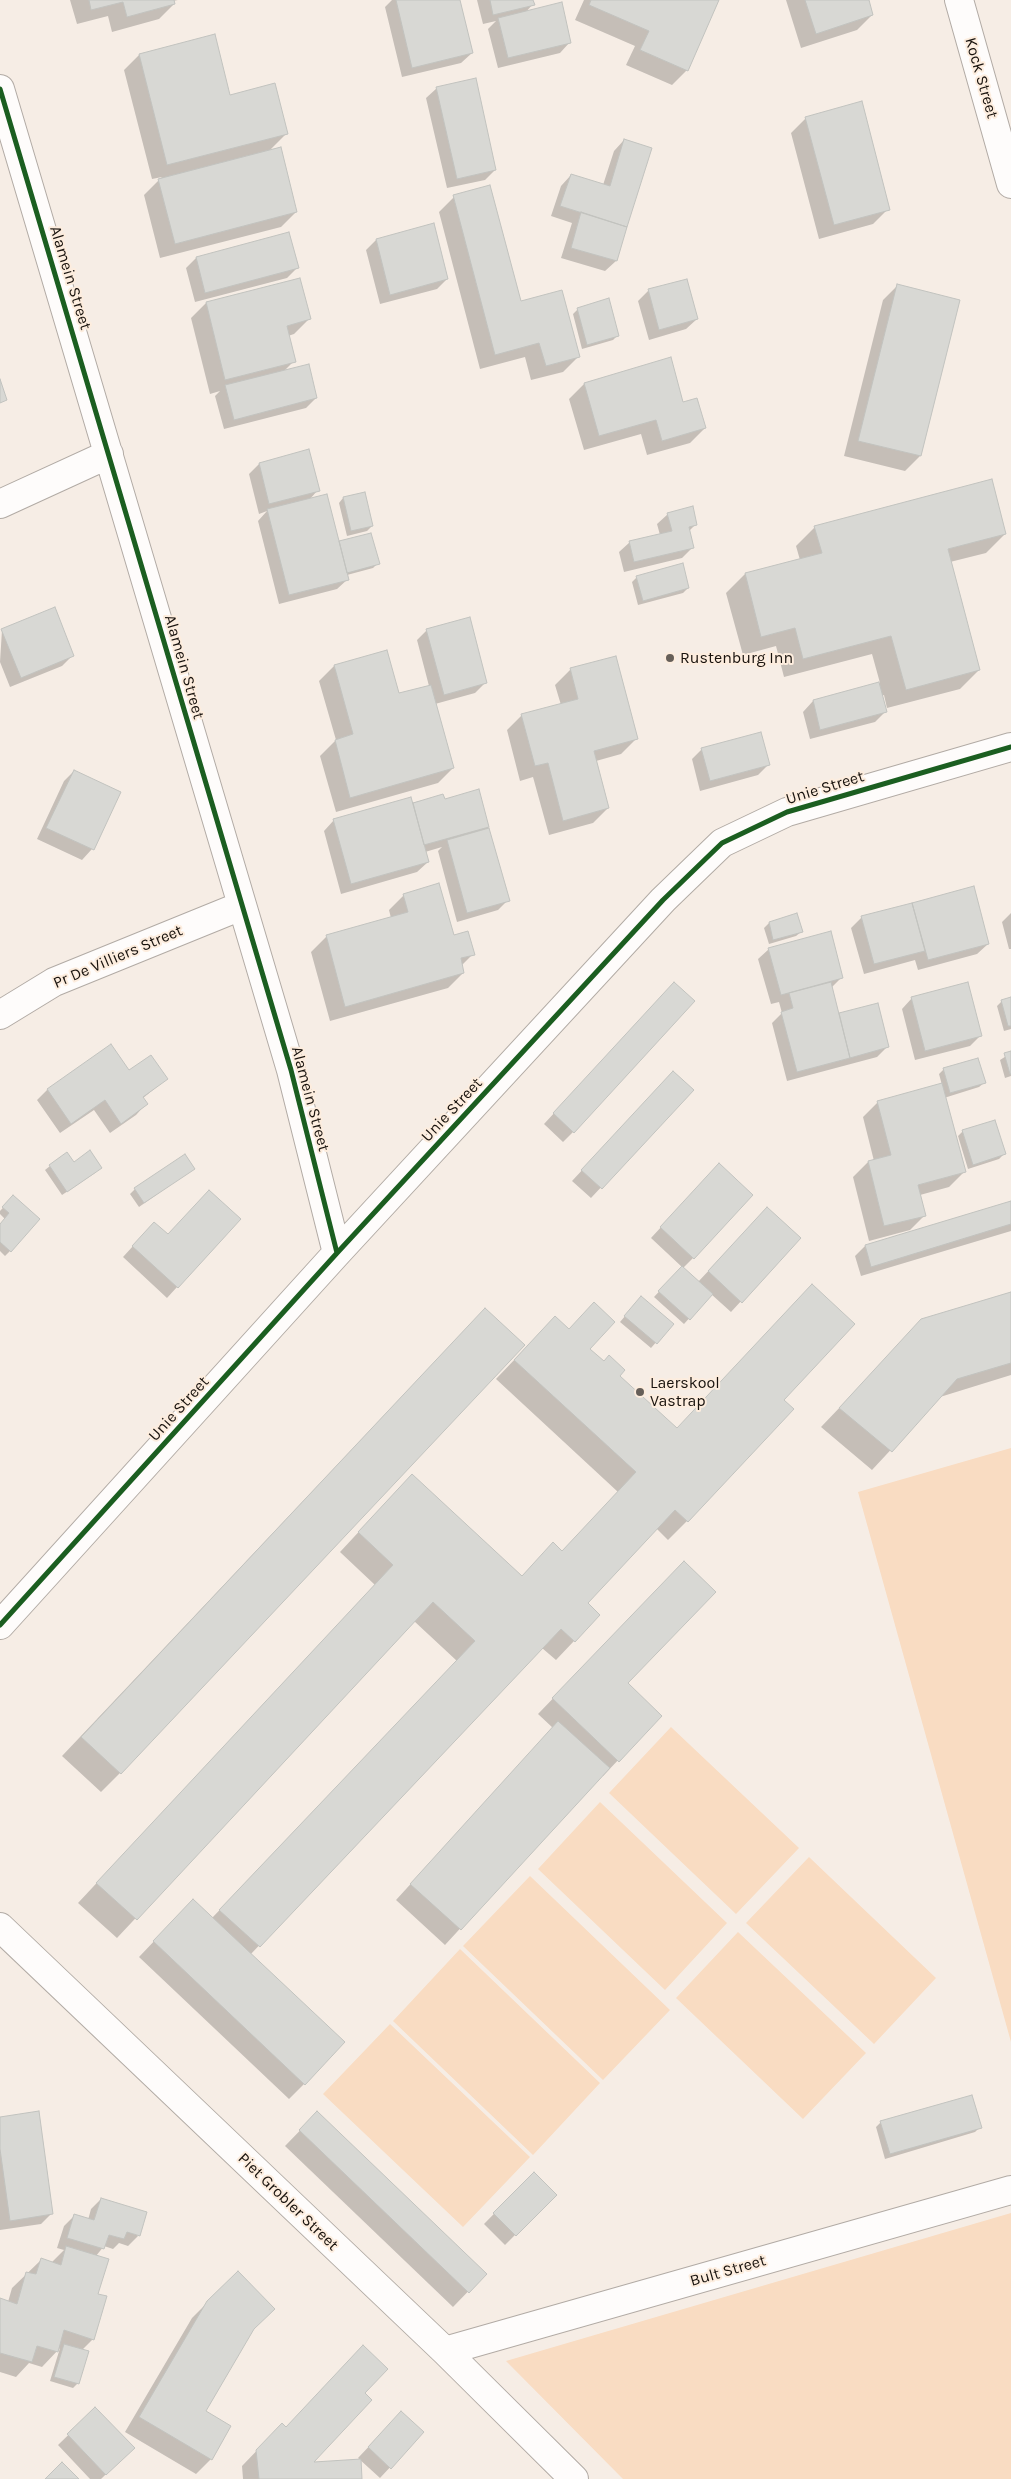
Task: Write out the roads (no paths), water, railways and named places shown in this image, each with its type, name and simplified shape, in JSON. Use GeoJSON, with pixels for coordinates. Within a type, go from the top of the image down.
{"type":"FeatureCollection","features":[{"type":"Feature","properties":{"kind":"street","name":"Kock Street"},"geometry":{"type":"LineString","coordinates":[[959,0],[1011,184]]}},
{"type":"Feature","properties":{"kind":"street","name":"Alamein Street"},"geometry":{"type":"LineString","coordinates":[[0,89],[291,1070],[337,1253]]}},
{"type":"Feature","properties":{"kind":"street"},"geometry":{"type":"LineString","coordinates":[[0,504],[109,454]]}},
{"type":"Feature","properties":{"kind":"street","name":"Unie Street"},"geometry":{"type":"LineString","coordinates":[[0,1625],[337,1253],[663,900],[722,843],[787,812],[1011,747]]}},
{"type":"Feature","properties":{"kind":"street","name":"Pr De Villiers Street"},"geometry":{"type":"LineString","coordinates":[[0,1015],[54,982],[241,906]]}},
{"type":"Feature","properties":{"kind":"street","name":"Piet Grobler Street"},"geometry":{"type":"LineString","coordinates":[[0,1927],[445,2351],[574,2479]]}},
{"type":"Feature","properties":{"kind":"street","name":"Bult Street"},"geometry":{"type":"LineString","coordinates":[[445,2351],[1011,2190]]}},
{"type":"Feature","properties":{"kind":"place","name":"Rustenburg Inn"},"geometry":{"type":"Point","coordinates":[670,658]}},
{"type":"Feature","properties":{"kind":"place","name":"Laerskool Vastrap"},"geometry":{"type":"Point","coordinates":[640,1392]}}]}
